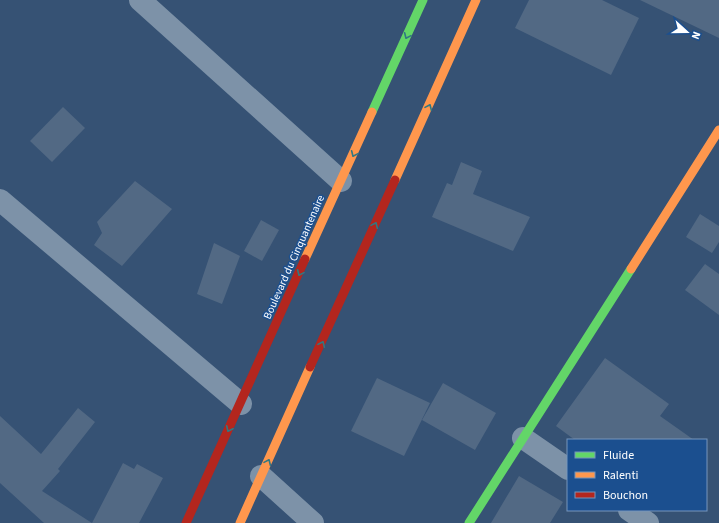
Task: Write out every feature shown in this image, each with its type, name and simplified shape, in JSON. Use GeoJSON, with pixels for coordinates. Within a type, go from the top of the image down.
{"type":"FeatureCollection","features":[{"type":"Feature","properties":{"kind":"main road","name":"Boulevard du Cinquantenaire"},"geometry":{"type":"LineString","coordinates":[[186,523],[423,0]]}},
{"type":"Feature","properties":{"kind":"main road"},"geometry":{"type":"LineString","coordinates":[[240,523],[476,0]]}},
{"type":"Feature","properties":{"kind":"main road"},"geometry":{"type":"LineString","coordinates":[[469,523],[719,130]]}},
{"type":"Feature","properties":{"kind":"street"},"geometry":{"type":"LineString","coordinates":[[140,0],[341,181]]}},
{"type":"Feature","properties":{"kind":"street"},"geometry":{"type":"LineString","coordinates":[[0,200],[241,404]]}},
{"type":"Feature","properties":{"kind":"street"},"geometry":{"type":"LineString","coordinates":[[523,438],[567,468]]}},
{"type":"Feature","properties":{"kind":"street"},"geometry":{"type":"LineString","coordinates":[[261,476],[313,523]]}},
{"type":"Feature","properties":{"kind":"street"},"geometry":{"type":"LineString","coordinates":[[630,511],[648,523]]}},
{"type":"Feature","properties":{"kind":"building"},"geometry":{"type":"Polygon","coordinates":[[[529,0],[602,0],[639,18],[611,75],[515,28],[529,0]]]}},
{"type":"Feature","properties":{"kind":"building"},"geometry":{"type":"Polygon","coordinates":[[[640,0],[719,0],[719,38],[640,0]]]}},
{"type":"Feature","properties":{"kind":"building"},"geometry":{"type":"Polygon","coordinates":[[[63,107],[85,128],[52,162],[30,141],[63,107]]]}},
{"type":"Feature","properties":{"kind":"building"},"geometry":{"type":"Polygon","coordinates":[[[461,162],[482,171],[473,194],[530,217],[513,251],[432,217],[447,183],[452,185],[461,162]]]}},
{"type":"Feature","properties":{"kind":"building"},"geometry":{"type":"Polygon","coordinates":[[[135,181],[172,209],[122,266],[94,245],[102,233],[97,222],[135,181]]]}},
{"type":"Feature","properties":{"kind":"building"},"geometry":{"type":"Polygon","coordinates":[[[700,214],[719,226],[719,242],[712,253],[686,237],[700,214]]]}},
{"type":"Feature","properties":{"kind":"building"},"geometry":{"type":"Polygon","coordinates":[[[261,220],[279,230],[262,261],[244,251],[261,220]]]}},
{"type":"Feature","properties":{"kind":"building"},"geometry":{"type":"Polygon","coordinates":[[[214,243],[240,256],[222,304],[197,294],[214,243]]]}},
{"type":"Feature","properties":{"kind":"building"},"geometry":{"type":"Polygon","coordinates":[[[705,264],[719,274],[719,315],[685,290],[705,264]]]}},
{"type":"Feature","properties":{"kind":"building"},"geometry":{"type":"Polygon","coordinates":[[[605,358],[669,404],[660,416],[693,439],[574,439],[556,426],[605,358]]]}},
{"type":"Feature","properties":{"kind":"building"},"geometry":{"type":"Polygon","coordinates":[[[377,378],[430,403],[404,456],[351,431],[377,378]]]}},
{"type":"Feature","properties":{"kind":"building"},"geometry":{"type":"Polygon","coordinates":[[[443,383],[496,413],[475,450],[422,420],[443,383]]]}},
{"type":"Feature","properties":{"kind":"building"},"geometry":{"type":"Polygon","coordinates":[[[78,408],[95,422],[58,469],[60,471],[42,491],[92,523],[44,523],[0,483],[0,416],[41,454],[78,408]]]}},
{"type":"Feature","properties":{"kind":"building"},"geometry":{"type":"Polygon","coordinates":[[[123,463],[134,469],[137,464],[163,478],[139,523],[92,523],[123,463]]]}},
{"type":"Feature","properties":{"kind":"building"},"geometry":{"type":"Polygon","coordinates":[[[519,476],[563,502],[550,523],[491,523],[519,476]]]}},
{"type":"Feature","properties":{"kind":"traffic: fast"},"geometry":{"type":"LineString","coordinates":[[372,112],[423,0]]}},
{"type":"Feature","properties":{"kind":"traffic: fast"},"geometry":{"type":"LineString","coordinates":[[469,523],[631,269]]}},
{"type":"Feature","properties":{"kind":"traffic: slow"},"geometry":{"type":"LineString","coordinates":[[395,180],[476,0]]}},
{"type":"Feature","properties":{"kind":"traffic: slow"},"geometry":{"type":"LineString","coordinates":[[305,259],[372,112]]}},
{"type":"Feature","properties":{"kind":"traffic: slow"},"geometry":{"type":"LineString","coordinates":[[631,269],[719,130]]}},
{"type":"Feature","properties":{"kind":"traffic: slow"},"geometry":{"type":"LineString","coordinates":[[240,523],[310,367]]}},
{"type":"Feature","properties":{"kind":"traffic: jam"},"geometry":{"type":"LineString","coordinates":[[310,367],[395,180]]}},
{"type":"Feature","properties":{"kind":"traffic: jam"},"geometry":{"type":"LineString","coordinates":[[186,523],[305,259]]}}]}
